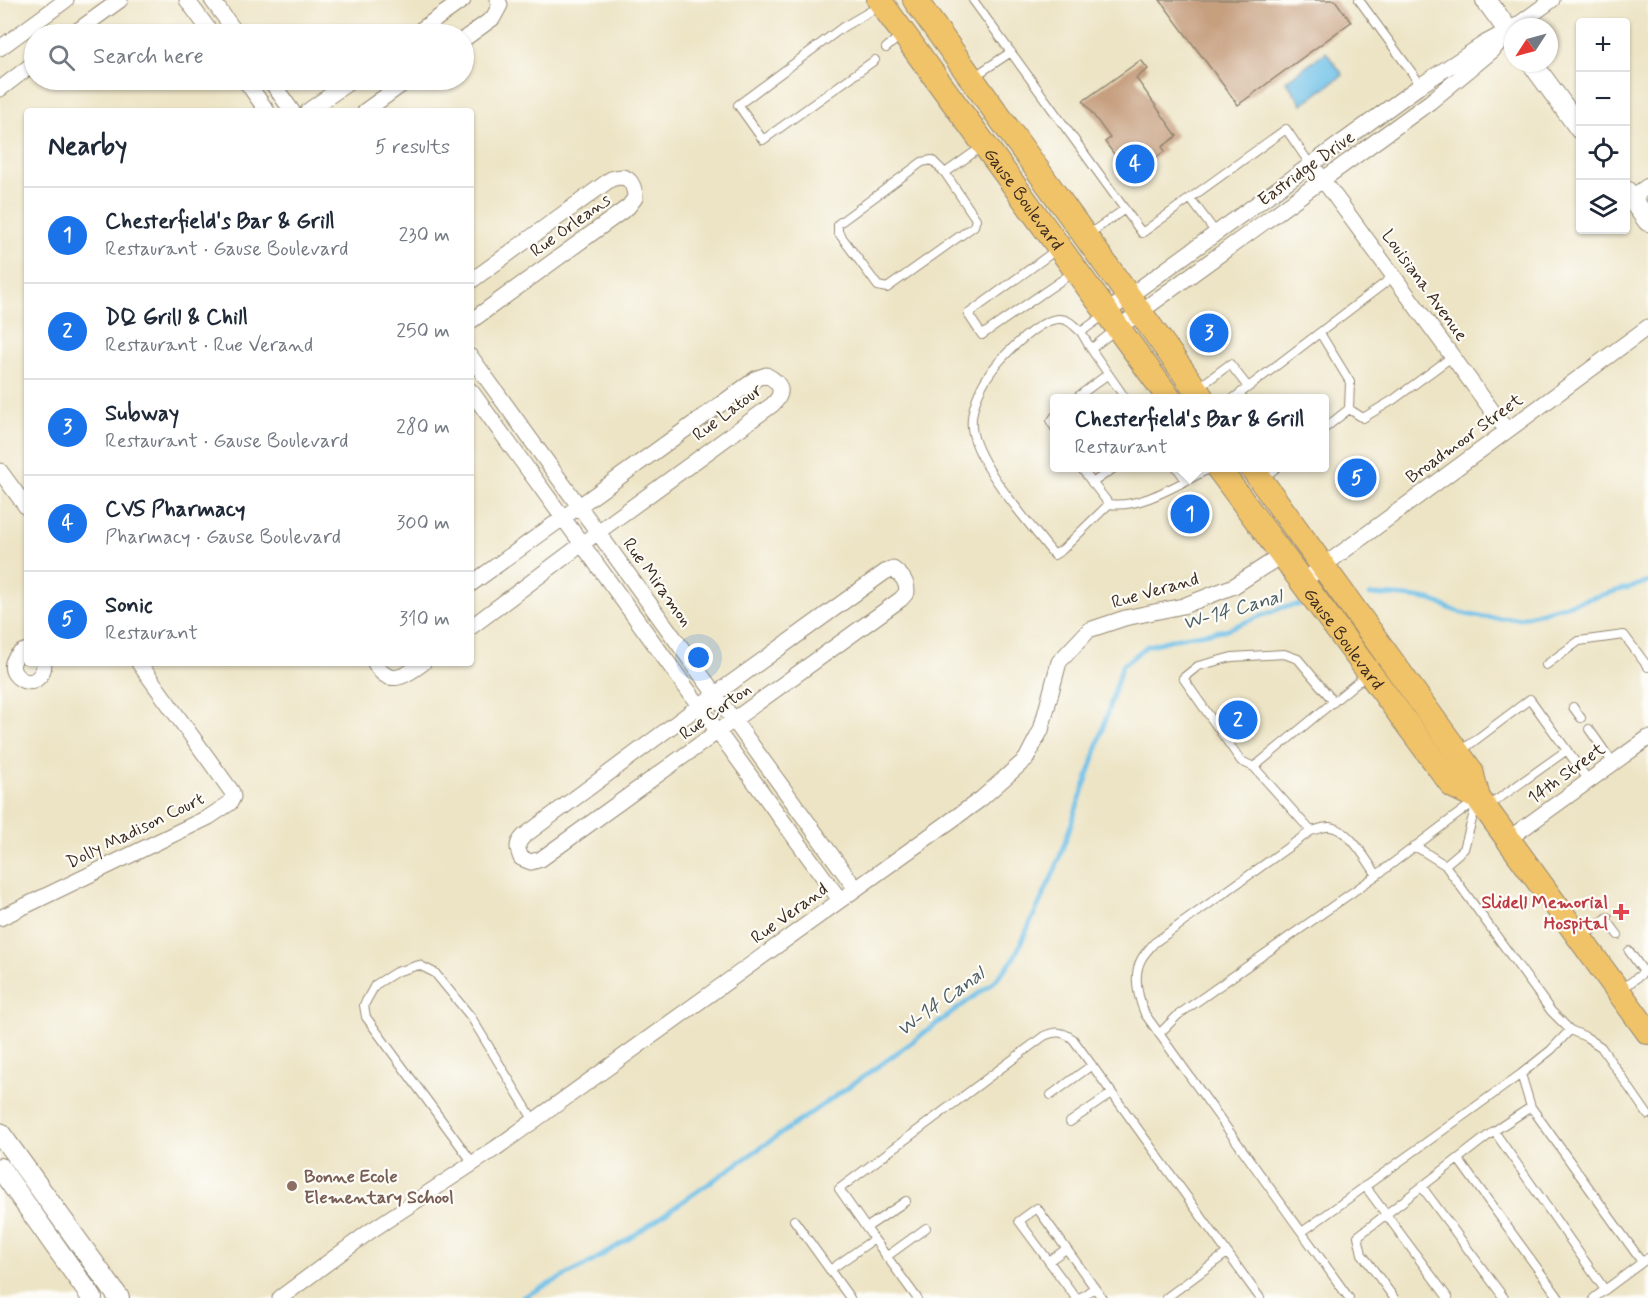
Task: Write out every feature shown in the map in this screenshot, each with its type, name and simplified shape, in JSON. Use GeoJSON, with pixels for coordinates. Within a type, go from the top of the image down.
{"type":"FeatureCollection","features":[{"type":"Feature","properties":{"kind":"main road","name":"Gause Boulevard"},"geometry":{"type":"LineString","coordinates":[[915,0],[1198,394]]}},
{"type":"Feature","properties":{"kind":"main road","name":"Gause Boulevard"},"geometry":{"type":"LineString","coordinates":[[880,2],[895,40],[947,93],[1165,394]]}},
{"type":"Feature","properties":{"kind":"main road"},"geometry":{"type":"LineString","coordinates":[[947,93],[972,79]]}},
{"type":"Feature","properties":{"kind":"main road","name":"Gause Boulevard"},"geometry":{"type":"LineString","coordinates":[[1221,472],[1453,786],[1482,803]]}},
{"type":"Feature","properties":{"kind":"main road","name":"Gause Boulevard"},"geometry":{"type":"LineString","coordinates":[[1263,472],[1323,566],[1471,771],[1482,803],[1507,840],[1648,1032]]}},
{"type":"Feature","properties":{"kind":"street"},"geometry":{"type":"LineString","coordinates":[[33,24],[66,0]]}},
{"type":"Feature","properties":{"kind":"street"},"geometry":{"type":"LineString","coordinates":[[87,24],[120,0]]}},
{"type":"Feature","properties":{"kind":"street"},"geometry":{"type":"LineString","coordinates":[[187,0],[205,24]]}},
{"type":"Feature","properties":{"kind":"street"},"geometry":{"type":"LineString","coordinates":[[212,0],[230,24]]}},
{"type":"Feature","properties":{"kind":"street"},"geometry":{"type":"LineString","coordinates":[[429,24],[463,0]]}},
{"type":"Feature","properties":{"kind":"street"},"geometry":{"type":"LineString","coordinates":[[474,32],[493,18],[500,5],[498,0]]}},
{"type":"Feature","properties":{"kind":"street"},"geometry":{"type":"LineString","coordinates":[[1486,0],[1504,21]]}},
{"type":"Feature","properties":{"kind":"street","name":"Eastridge Drive"},"geometry":{"type":"LineString","coordinates":[[1529,18],[1552,0]]}},
{"type":"Feature","properties":{"kind":"street"},"geometry":{"type":"LineString","coordinates":[[0,48],[24,31]]}},
{"type":"Feature","properties":{"kind":"street","name":"Eastridge Drive"},"geometry":{"type":"LineString","coordinates":[[1113,320],[1216,232],[1421,85],[1485,43],[1504,35]]}},
{"type":"Feature","properties":{"kind":"street","name":"Eastridge Drive"},"geometry":{"type":"LineString","coordinates":[[1134,304],[1229,247],[1323,180],[1430,102],[1504,39]]}},
{"type":"Feature","properties":{"kind":"street"},"geometry":{"type":"LineString","coordinates":[[0,89],[24,71]]}},
{"type":"Feature","properties":{"kind":"street"},"geometry":{"type":"LineString","coordinates":[[1539,72],[1579,126]]}},
{"type":"Feature","properties":{"kind":"street"},"geometry":{"type":"LineString","coordinates":[[251,90],[265,108]]}},
{"type":"Feature","properties":{"kind":"street"},"geometry":{"type":"LineString","coordinates":[[277,90],[290,108]]}},
{"type":"Feature","properties":{"kind":"street"},"geometry":{"type":"LineString","coordinates":[[312,108],[338,90]]}},
{"type":"Feature","properties":{"kind":"street"},"geometry":{"type":"LineString","coordinates":[[368,108],[394,90]]}},
{"type":"Feature","properties":{"kind":"street","name":"Louisiana Avenue"},"geometry":{"type":"LineString","coordinates":[[1310,164],[1507,431]]}},
{"type":"Feature","properties":{"kind":"street","name":"Rue Orleans"},"geometry":{"type":"LineString","coordinates":[[474,279],[611,179],[622,177],[630,180],[635,190],[635,198],[628,207],[474,319]]}},
{"type":"Feature","properties":{"kind":"street"},"geometry":{"type":"LineString","coordinates":[[1630,193],[1648,186]]}},
{"type":"Feature","properties":{"kind":"street"},"geometry":{"type":"LineString","coordinates":[[1630,197],[1648,221]]}},
{"type":"Feature","properties":{"kind":"street"},"geometry":{"type":"LineString","coordinates":[[1216,232],[1229,247]]}},
{"type":"Feature","properties":{"kind":"street","name":"Broadmoor Street"},"geometry":{"type":"LineString","coordinates":[[1303,581],[1648,327]]}},
{"type":"Feature","properties":{"kind":"street","name":"Rue Miramon"},"geometry":{"type":"LineString","coordinates":[[474,361],[856,889]]}},
{"type":"Feature","properties":{"kind":"street","name":"Rue Latour"},"geometry":{"type":"LineString","coordinates":[[474,582],[757,378],[766,375],[776,380],[780,390],[778,399],[772,405],[474,625]]}},
{"type":"Feature","properties":{"kind":"street"},"geometry":{"type":"LineString","coordinates":[[474,396],[840,900]]}},
{"type":"Feature","properties":{"kind":"street"},"geometry":{"type":"LineString","coordinates":[[0,471],[24,504]]}},
{"type":"Feature","properties":{"kind":"street","name":"Rue Verand"},"geometry":{"type":"LineString","coordinates":[[280,1298],[369,1232],[534,1121],[981,799],[1026,759],[1041,730],[1059,662],[1089,630],[1125,618],[1183,606],[1234,586],[1282,555]]}},
{"type":"Feature","properties":{"kind":"street","name":"Rue Corton"},"geometry":{"type":"LineString","coordinates":[[893,569],[902,576],[907,584],[907,592],[901,599],[735,721],[541,859],[531,862],[522,858],[517,848],[524,836],[716,694],[885,572],[893,569]]}},
{"type":"Feature","properties":{"kind":"street"},"geometry":{"type":"LineString","coordinates":[[24,650],[16,655],[13,660],[12,667],[18,678],[23,681],[36,680],[44,671],[44,666]]}},
{"type":"Feature","properties":{"kind":"street","name":"Dolly Madison Court"},"geometry":{"type":"LineString","coordinates":[[0,918],[209,817],[230,803],[233,797],[232,792],[141,666]]}},
{"type":"Feature","properties":{"kind":"street"},"geometry":{"type":"LineString","coordinates":[[377,666],[380,671],[390,677],[402,677],[418,666]]}},
{"type":"Feature","properties":{"kind":"street","name":"14th Street"},"geometry":{"type":"LineString","coordinates":[[1507,840],[1648,738]]}},
{"type":"Feature","properties":{"kind":"street"},"geometry":{"type":"LineString","coordinates":[[0,1133],[119,1298]]}},
{"type":"Feature","properties":{"kind":"street"},"geometry":{"type":"LineString","coordinates":[[0,1168],[92,1298]]}},
{"type":"Feature","properties":{"kind":"lane"},"geometry":{"type":"LineString","coordinates":[[973,0],[1142,233],[1286,129],[1310,164]]}},
{"type":"Feature","properties":{"kind":"lane"},"geometry":{"type":"LineString","coordinates":[[1359,0],[1421,85]]}},
{"type":"Feature","properties":{"kind":"lane"},"geometry":{"type":"LineString","coordinates":[[875,60],[763,140],[738,105],[880,2]]}},
{"type":"Feature","properties":{"kind":"lane"},"geometry":{"type":"LineString","coordinates":[[972,79],[1011,52]]}},
{"type":"Feature","properties":{"kind":"lane"},"geometry":{"type":"LineString","coordinates":[[945,173],[984,145]]}},
{"type":"Feature","properties":{"kind":"lane"},"geometry":{"type":"LineString","coordinates":[[932,160],[945,173],[976,219],[974,226],[887,288],[878,286],[838,232],[838,224],[922,162],[932,160]]}},
{"type":"Feature","properties":{"kind":"lane"},"geometry":{"type":"LineString","coordinates":[[1190,198],[1216,232]]}},
{"type":"Feature","properties":{"kind":"lane"},"geometry":{"type":"LineString","coordinates":[[1085,236],[1125,209]]}},
{"type":"Feature","properties":{"kind":"lane"},"geometry":{"type":"LineString","coordinates":[[1060,247],[968,314],[982,335],[1076,270]]}},
{"type":"Feature","properties":{"kind":"lane"},"geometry":{"type":"LineString","coordinates":[[1241,394],[1394,276]]}},
{"type":"Feature","properties":{"kind":"lane"},"geometry":{"type":"LineString","coordinates":[[1109,504],[1054,555],[1000,485],[981,456],[972,428],[976,399],[988,375],[1018,342],[1045,322],[1059,318],[1070,322],[1081,332],[1122,394]]}},
{"type":"Feature","properties":{"kind":"lane"},"geometry":{"type":"LineString","coordinates":[[1081,332],[1113,320]]}},
{"type":"Feature","properties":{"kind":"lane"},"geometry":{"type":"LineString","coordinates":[[1091,349],[1113,320]]}},
{"type":"Feature","properties":{"kind":"lane"},"geometry":{"type":"LineString","coordinates":[[1320,333],[1350,382],[1348,410],[1329,425]]}},
{"type":"Feature","properties":{"kind":"lane"},"geometry":{"type":"LineString","coordinates":[[1348,410],[1363,418],[1393,400],[1453,356]]}},
{"type":"Feature","properties":{"kind":"lane"},"geometry":{"type":"LineString","coordinates":[[1198,394],[1230,364],[1248,387]]}},
{"type":"Feature","properties":{"kind":"lane"},"geometry":{"type":"LineString","coordinates":[[1082,394],[1108,374]]}},
{"type":"Feature","properties":{"kind":"lane"},"geometry":{"type":"LineString","coordinates":[[1084,472],[1109,504],[1120,506],[1140,502],[1202,472]]}},
{"type":"Feature","properties":{"kind":"lane"},"geometry":{"type":"LineString","coordinates":[[1092,483],[1108,472]]}},
{"type":"Feature","properties":{"kind":"lane"},"geometry":{"type":"LineString","coordinates":[[1180,472],[1186,480]]}},
{"type":"Feature","properties":{"kind":"lane"},"geometry":{"type":"LineString","coordinates":[[1546,665],[1579,641],[1624,635],[1648,667]]}},
{"type":"Feature","properties":{"kind":"lane"},"geometry":{"type":"LineString","coordinates":[[1311,831],[1254,767],[1241,761],[1183,678],[1198,666],[1232,657],[1284,654],[1298,659],[1334,702]]}},
{"type":"Feature","properties":{"kind":"lane"},"geometry":{"type":"LineString","coordinates":[[1254,767],[1370,673]]}},
{"type":"Feature","properties":{"kind":"lane"},"geometry":{"type":"LineString","coordinates":[[1458,753],[1530,699],[1589,781]]}},
{"type":"Feature","properties":{"kind":"lane"},"geometry":{"type":"LineString","coordinates":[[1573,707],[1581,718]]}},
{"type":"Feature","properties":{"kind":"lane"},"geometry":{"type":"LineString","coordinates":[[1588,729],[1613,763]]}},
{"type":"Feature","properties":{"kind":"lane"},"geometry":{"type":"LineString","coordinates":[[1159,1034],[1178,1015],[1415,846],[1567,750]]}},
{"type":"Feature","properties":{"kind":"lane"},"geometry":{"type":"LineString","coordinates":[[1445,865],[1464,849],[1482,803]]}},
{"type":"Feature","properties":{"kind":"lane"},"geometry":{"type":"LineString","coordinates":[[1349,1298],[1145,1014],[1138,997],[1137,980],[1141,960],[1154,943],[1311,831],[1329,827],[1344,832],[1377,875]]}},
{"type":"Feature","properties":{"kind":"lane"},"geometry":{"type":"LineString","coordinates":[[1415,846],[1445,865],[1551,1011],[1570,1030],[1601,1047],[1648,1115]]}},
{"type":"Feature","properties":{"kind":"lane"},"geometry":{"type":"LineString","coordinates":[[1580,939],[1607,918],[1618,936]]}},
{"type":"Feature","properties":{"kind":"lane"},"geometry":{"type":"LineString","coordinates":[[1618,992],[1646,971],[1629,951]]}},
{"type":"Feature","properties":{"kind":"lane"},"geometry":{"type":"LineString","coordinates":[[473,1163],[366,1017],[364,1005],[375,985],[396,972],[419,965],[435,973],[471,1017],[534,1121]]}},
{"type":"Feature","properties":{"kind":"lane"},"geometry":{"type":"LineString","coordinates":[[1302,1232],[1521,1074],[1551,1050],[1570,1030]]}},
{"type":"Feature","properties":{"kind":"lane"},"geometry":{"type":"LineString","coordinates":[[917,1298],[839,1189],[1044,1035],[1055,1031],[1064,1032],[1073,1039],[1260,1298]]}},
{"type":"Feature","properties":{"kind":"lane"},"geometry":{"type":"LineString","coordinates":[[1051,1095],[1092,1065]]}},
{"type":"Feature","properties":{"kind":"lane"},"geometry":{"type":"LineString","coordinates":[[1521,1074],[1531,1107],[1645,1260],[1594,1298]]}},
{"type":"Feature","properties":{"kind":"lane"},"geometry":{"type":"LineString","coordinates":[[1070,1122],[1112,1093]]}},
{"type":"Feature","properties":{"kind":"lane"},"geometry":{"type":"LineString","coordinates":[[1394,1298],[1362,1254],[1358,1236],[1494,1131],[1531,1107]]}},
{"type":"Feature","properties":{"kind":"lane"},"geometry":{"type":"LineString","coordinates":[[1494,1131],[1605,1290]]}},
{"type":"Feature","properties":{"kind":"lane"},"geometry":{"type":"LineString","coordinates":[[1458,1159],[1559,1298]]}},
{"type":"Feature","properties":{"kind":"lane"},"geometry":{"type":"LineString","coordinates":[[1365,1186],[1448,1298]]}},
{"type":"Feature","properties":{"kind":"lane"},"geometry":{"type":"LineString","coordinates":[[1422,1187],[1504,1298]]}},
{"type":"Feature","properties":{"kind":"lane"},"geometry":{"type":"LineString","coordinates":[[866,1228],[906,1200]]}},
{"type":"Feature","properties":{"kind":"lane"},"geometry":{"type":"LineString","coordinates":[[1076,1298],[1018,1221],[1037,1208],[1102,1298]]}},
{"type":"Feature","properties":{"kind":"lane"},"geometry":{"type":"LineString","coordinates":[[794,1220],[850,1298]]}},
{"type":"Feature","properties":{"kind":"lane"},"geometry":{"type":"LineString","coordinates":[[886,1257],[926,1228]]}},
{"type":"Feature","properties":{"kind":"lane"},"geometry":{"type":"LineString","coordinates":[[830,1270],[874,1239]]}},
{"type":"Feature","properties":{"kind":"lane"},"geometry":{"type":"LineString","coordinates":[[1049,1261],[1066,1249]]}},
{"type":"Feature","properties":{"kind":"lane"},"geometry":{"type":"LineString","coordinates":[[1166,1298],[1227,1253]]}},
{"type":"Feature","properties":{"kind":"lane"},"geometry":{"type":"LineString","coordinates":[[1080,1298],[1095,1288]]}},
{"type":"Feature","properties":{"kind":"water"},"geometry":{"type":"Polygon","coordinates":[[[1326,52],[1343,75],[1302,104],[1286,81],[1326,52]]]}},
{"type":"Feature","properties":{"kind":"building"},"geometry":{"type":"Polygon","coordinates":[[[1160,0],[1335,0],[1351,22],[1238,105],[1160,0]]]}},
{"type":"Feature","properties":{"kind":"building"},"geometry":{"type":"Polygon","coordinates":[[[1141,60],[1148,69],[1136,78],[1177,136],[1162,147],[1165,151],[1142,167],[1144,169],[1137,174],[1131,174],[1105,142],[1110,138],[1083,101],[1141,60]]]}},
{"type":"Feature","properties":{"kind":"waterway","name":"W-14 Canal"},"geometry":{"type":"LineString","coordinates":[[1370,595],[1430,600],[1456,611],[1480,617],[1520,618],[1648,582]]}},
{"type":"Feature","properties":{"kind":"waterway","name":"W-14 Canal"},"geometry":{"type":"LineString","coordinates":[[521,1298],[585,1266],[630,1238],[883,1063],[994,982],[1013,960],[1055,870],[1091,767],[1122,666],[1147,646],[1225,630],[1284,607],[1299,605]]}},
{"type":"Feature","properties":{"kind":"place","name":"CVS Pharmacy"},"geometry":{"type":"Point","coordinates":[1135,164]}},
{"type":"Feature","properties":{"kind":"place","name":"Subway"},"geometry":{"type":"Point","coordinates":[1209,333]}},
{"type":"Feature","properties":{"kind":"place","name":"Sonic"},"geometry":{"type":"Point","coordinates":[1357,478]}},
{"type":"Feature","properties":{"kind":"place","name":"Chesterfield's Bar & Grill"},"geometry":{"type":"Point","coordinates":[1190,514]}},
{"type":"Feature","properties":{"kind":"place","name":"DQ Grill & Chill"},"geometry":{"type":"Point","coordinates":[1238,720]}},
{"type":"Feature","properties":{"kind":"place","name":"Slidell Memorial Hospital"},"geometry":{"type":"Point","coordinates":[1621,912]}},
{"type":"Feature","properties":{"kind":"place","name":"Bonne Ecole Elementary School"},"geometry":{"type":"Point","coordinates":[292,1186]}}]}
